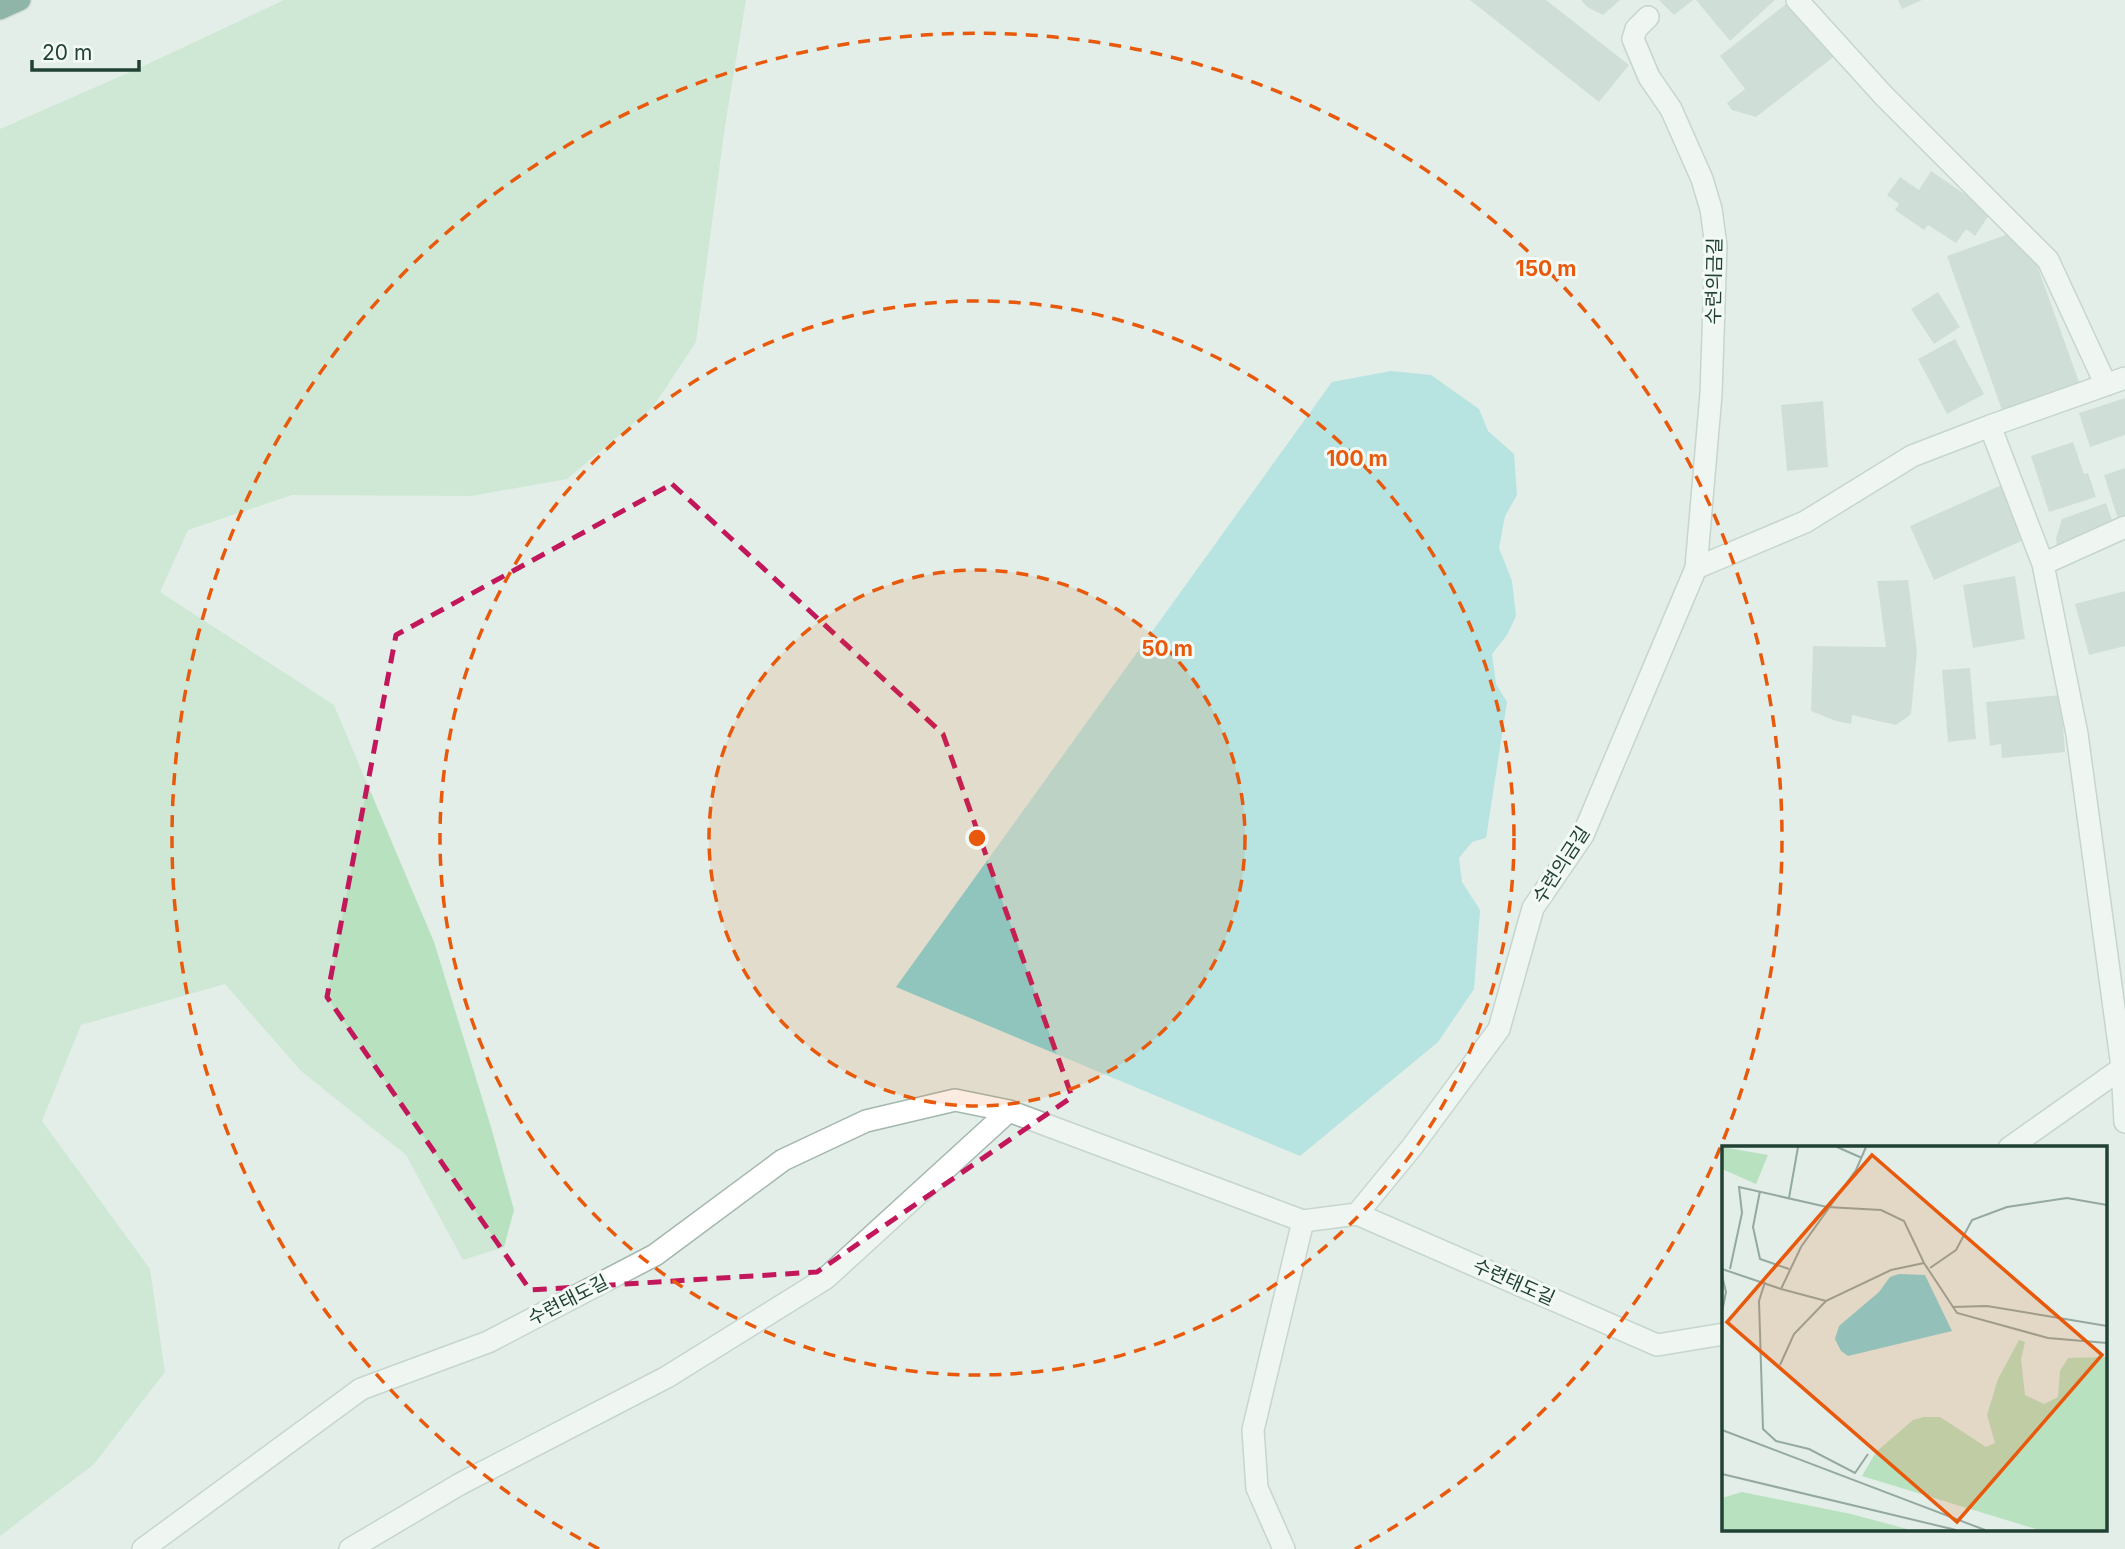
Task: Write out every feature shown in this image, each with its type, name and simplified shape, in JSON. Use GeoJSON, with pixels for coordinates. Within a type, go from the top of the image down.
{"type":"FeatureCollection","features":[{"type":"Feature","properties":{"kind":"highway"},"geometry":{"type":"LineString","coordinates":[[0,9],[20,0]]}},
{"type":"Feature","properties":{"kind":"street"},"geometry":{"type":"LineString","coordinates":[[1696,568],[1805,522],[1912,456],[2115,382],[2048,260],[1884,96],[1797,0]]}},
{"type":"Feature","properties":{"kind":"street","name":"수련의금길"},"geometry":{"type":"LineString","coordinates":[[1357,1214],[1412,1147],[1499,1029],[1533,908],[1583,835],[1696,568],[1711,394],[1716,246],[1711,209],[1702,179],[1671,109],[1649,77],[1633,39],[1636,29],[1648,17]]}},
{"type":"Feature","properties":{"kind":"street"},"geometry":{"type":"LineString","coordinates":[[1990,426],[2043,564],[2077,734],[2124,1067],[2125,1122]]}},
{"type":"Feature","properties":{"kind":"street"},"geometry":{"type":"LineString","coordinates":[[2043,564],[2125,527]]}},
{"type":"Feature","properties":{"kind":"street"},"geometry":{"type":"LineString","coordinates":[[2012,1146],[2124,1067]]}},
{"type":"Feature","properties":{"kind":"street","name":"수련태도길"},"geometry":{"type":"LineString","coordinates":[[143,1549],[360,1389],[488,1342],[655,1255],[783,1160],[866,1121],[955,1100],[1009,1111],[1303,1221],[1357,1214],[1657,1345],[1722,1334]]}},
{"type":"Feature","properties":{"kind":"street"},"geometry":{"type":"LineString","coordinates":[[350,1549],[460,1483],[667,1377],[826,1278],[1009,1111]]}},
{"type":"Feature","properties":{"kind":"street"},"geometry":{"type":"LineString","coordinates":[[1284,1549],[1257,1488],[1253,1430],[1303,1221]]}},
{"type":"Feature","properties":{"kind":"highlighted area"},"geometry":{"type":"Polygon","coordinates":[[[672,484],[943,734],[1072,1097],[817,1272],[530,1290],[327,997],[396,635],[672,484]]]}},
{"type":"Feature","properties":{"kind":"green space"},"geometry":{"type":"Polygon","coordinates":[[[284,0],[746,0],[725,126],[696,342],[653,407],[567,479],[471,496],[292,495],[188,530],[160,592],[334,705],[434,942],[514,1210],[504,1247],[463,1260],[406,1155],[301,1071],[225,984],[81,1025],[42,1121],[150,1269],[165,1372],[94,1464],[0,1536],[0,129],[284,0]]]}},
{"type":"Feature","properties":{"kind":"water"},"geometry":{"type":"Polygon","coordinates":[[[1391,371],[1431,375],[1479,409],[1488,431],[1514,454],[1517,495],[1505,516],[1499,548],[1512,581],[1516,616],[1507,635],[1492,654],[1496,684],[1507,702],[1486,838],[1472,842],[1459,858],[1462,882],[1480,910],[1474,989],[1438,1042],[1300,1156],[896,987],[1332,382],[1391,371]]]}},
{"type":"Feature","properties":{"kind":"building"},"geometry":{"type":"Polygon","coordinates":[[[1470,0],[1546,0],[1629,65],[1599,102],[1470,0]]]}},
{"type":"Feature","properties":{"kind":"building"},"geometry":{"type":"Polygon","coordinates":[[[1581,0],[1620,0],[1603,15],[1587,7],[1581,0]]]}},
{"type":"Feature","properties":{"kind":"building"},"geometry":{"type":"Polygon","coordinates":[[[1659,0],[1693,0],[1674,15],[1659,0]]]}},
{"type":"Feature","properties":{"kind":"building"},"geometry":{"type":"Polygon","coordinates":[[[1696,0],[1775,0],[1730,41],[1696,0]]]}},
{"type":"Feature","properties":{"kind":"building"},"geometry":{"type":"Polygon","coordinates":[[[1898,0],[1922,0],[1902,9],[1898,0]]]}},
{"type":"Feature","properties":{"kind":"building"},"geometry":{"type":"Polygon","coordinates":[[[1790,1],[1836,55],[1756,117],[1732,110],[1727,103],[1745,89],[1720,56],[1790,1]]]}},
{"type":"Feature","properties":{"kind":"building"},"geometry":{"type":"Polygon","coordinates":[[[1931,171],[1991,212],[1975,236],[1966,229],[1956,243],[1928,225],[1924,230],[1895,210],[1899,204],[1887,195],[1900,177],[1919,190],[1931,171]]]}},
{"type":"Feature","properties":{"kind":"building"},"geometry":{"type":"Polygon","coordinates":[[[2014,232],[2019,247],[2032,251],[2079,382],[2002,410],[1947,256],[2014,232]]]}},
{"type":"Feature","properties":{"kind":"building"},"geometry":{"type":"Polygon","coordinates":[[[1938,292],[1960,327],[1934,344],[1911,309],[1938,292]]]}},
{"type":"Feature","properties":{"kind":"building"},"geometry":{"type":"Polygon","coordinates":[[[1955,339],[1984,394],[1947,414],[1918,359],[1955,339]]]}},
{"type":"Feature","properties":{"kind":"building"},"geometry":{"type":"Polygon","coordinates":[[[2125,398],[2125,435],[2090,447],[2079,413],[2125,398]]]}},
{"type":"Feature","properties":{"kind":"building"},"geometry":{"type":"Polygon","coordinates":[[[1823,401],[1828,467],[1787,471],[1781,405],[1823,401]]]}},
{"type":"Feature","properties":{"kind":"building"},"geometry":{"type":"Polygon","coordinates":[[[2073,442],[2084,474],[2088,473],[2096,497],[2049,512],[2031,456],[2073,442]]]}},
{"type":"Feature","properties":{"kind":"building"},"geometry":{"type":"Polygon","coordinates":[[[2125,468],[2125,517],[2118,519],[2104,475],[2125,468]]]}},
{"type":"Feature","properties":{"kind":"building"},"geometry":{"type":"Polygon","coordinates":[[[2004,484],[2028,538],[1934,580],[1910,526],[2004,484]]]}},
{"type":"Feature","properties":{"kind":"building"},"geometry":{"type":"Polygon","coordinates":[[[2106,503],[2117,535],[2063,555],[2057,546],[2056,538],[2062,519],[2106,503]]]}},
{"type":"Feature","properties":{"kind":"building"},"geometry":{"type":"Polygon","coordinates":[[[2015,576],[2025,639],[1973,648],[1963,585],[2015,576]]]}},
{"type":"Feature","properties":{"kind":"building"},"geometry":{"type":"Polygon","coordinates":[[[1908,580],[1917,651],[1911,714],[1896,725],[1852,715],[1851,724],[1811,711],[1813,646],[1886,647],[1877,581],[1908,580]]]}},
{"type":"Feature","properties":{"kind":"building"},"geometry":{"type":"Polygon","coordinates":[[[2125,591],[2125,646],[2089,655],[2075,604],[2125,591]]]}},
{"type":"Feature","properties":{"kind":"building"},"geometry":{"type":"Polygon","coordinates":[[[1970,668],[1976,739],[1948,742],[1942,670],[1970,668]]]}},
{"type":"Feature","properties":{"kind":"building"},"geometry":{"type":"Polygon","coordinates":[[[2061,695],[2065,752],[2002,758],[2001,744],[1990,746],[1986,702],[2061,695]]]}}]}
